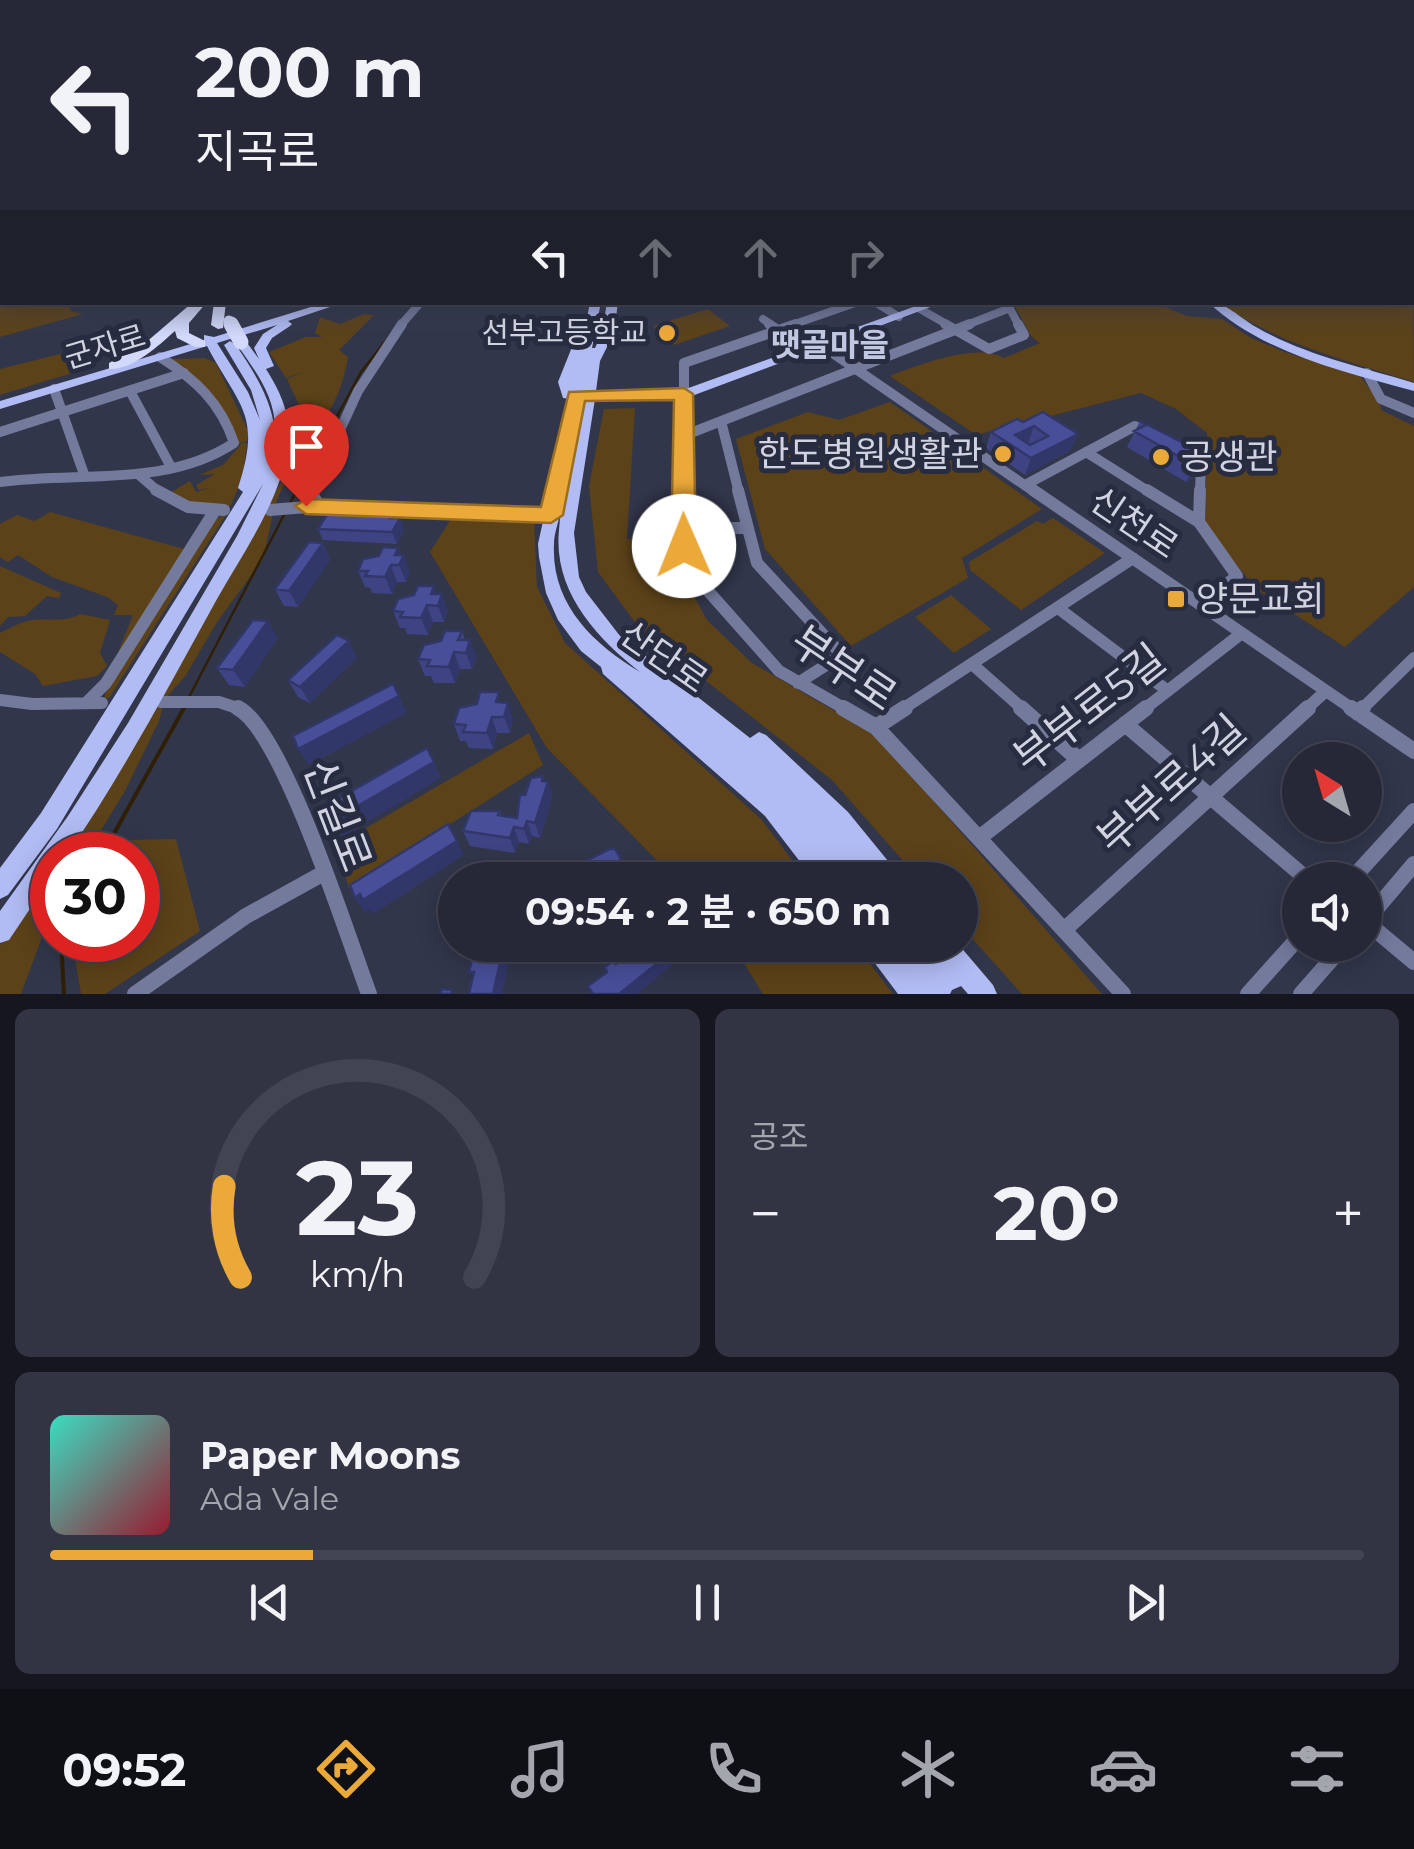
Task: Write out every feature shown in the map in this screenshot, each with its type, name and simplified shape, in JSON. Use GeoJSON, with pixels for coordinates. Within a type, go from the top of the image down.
{"type":"FeatureCollection","features":[{"type":"Feature","properties":{"kind":"highway"},"geometry":{"type":"LineString","coordinates":[[198,305],[182,330],[185,340],[203,341]]}},
{"type":"Feature","properties":{"kind":"highway"},"geometry":{"type":"LineString","coordinates":[[114,366],[149,346],[198,305]]}},
{"type":"Feature","properties":{"kind":"highway"},"geometry":{"type":"LineString","coordinates":[[221,305],[231,348]]}},
{"type":"Feature","properties":{"kind":"highway"},"geometry":{"type":"LineString","coordinates":[[224,323],[231,305]]}},
{"type":"Feature","properties":{"kind":"main road","name":"군자로"},"geometry":{"type":"LineString","coordinates":[[0,403],[313,305]]}},
{"type":"Feature","properties":{"kind":"main road","name":"군자로"},"geometry":{"type":"LineString","coordinates":[[0,403],[114,366],[331,305]]}},
{"type":"Feature","properties":{"kind":"main road"},"geometry":{"type":"LineString","coordinates":[[69,832],[158,700],[270,508],[284,466],[291,426],[284,392],[260,348],[278,328],[335,305]]}},
{"type":"Feature","properties":{"kind":"main road"},"geometry":{"type":"LineString","coordinates":[[592,328],[593,305]]}},
{"type":"Feature","properties":{"kind":"main road"},"geometry":{"type":"LineString","coordinates":[[604,305],[564,382],[564,392],[583,396],[684,394],[931,305]]}},
{"type":"Feature","properties":{"kind":"main road"},"geometry":{"type":"LineString","coordinates":[[589,363],[608,333],[613,305]]}},
{"type":"Feature","properties":{"kind":"main road"},"geometry":{"type":"LineString","coordinates":[[1216,305],[1236,322],[1281,344],[1414,387]]}},
{"type":"Feature","properties":{"kind":"main road","name":"산단로"},"geometry":{"type":"LineString","coordinates":[[592,328],[566,533],[567,555],[580,594],[606,648],[737,736],[782,776],[857,862]]}},
{"type":"Feature","properties":{"kind":"main road"},"geometry":{"type":"LineString","coordinates":[[203,341],[231,348],[279,404],[283,426],[270,508]]}},
{"type":"Feature","properties":{"kind":"main road"},"geometry":{"type":"LineString","coordinates":[[160,356],[231,348]]}},
{"type":"Feature","properties":{"kind":"main road"},"geometry":{"type":"LineString","coordinates":[[0,887],[49,821],[225,514],[264,470],[270,430],[266,407],[231,348]]}},
{"type":"Feature","properties":{"kind":"main road","name":"산단로"},"geometry":{"type":"LineString","coordinates":[[583,396],[546,544],[548,579],[564,614],[749,764],[807,822],[838,862]]}},
{"type":"Feature","properties":{"kind":"main road"},"geometry":{"type":"LineString","coordinates":[[606,648],[773,809],[814,862]]}},
{"type":"Feature","properties":{"kind":"main road"},"geometry":{"type":"LineString","coordinates":[[606,648],[672,676],[789,767],[873,862]]}},
{"type":"Feature","properties":{"kind":"main road"},"geometry":{"type":"LineString","coordinates":[[0,931],[30,889]]}},
{"type":"Feature","properties":{"kind":"main road"},"geometry":{"type":"LineString","coordinates":[[900,962],[935,988]]}},
{"type":"Feature","properties":{"kind":"main road"},"geometry":{"type":"LineString","coordinates":[[916,962],[935,988]]}},
{"type":"Feature","properties":{"kind":"main road"},"geometry":{"type":"LineString","coordinates":[[929,962],[935,988]]}},
{"type":"Feature","properties":{"kind":"main road"},"geometry":{"type":"LineString","coordinates":[[958,962],[984,994]]}},
{"type":"Feature","properties":{"kind":"street"},"geometry":{"type":"LineString","coordinates":[[313,506],[310,490],[330,446],[387,341],[418,305]]}},
{"type":"Feature","properties":{"kind":"street"},"geometry":{"type":"LineString","coordinates":[[684,394],[684,362],[849,305]]}},
{"type":"Feature","properties":{"kind":"street"},"geometry":{"type":"LineString","coordinates":[[880,305],[899,317]]}},
{"type":"Feature","properties":{"kind":"street"},"geometry":{"type":"LineString","coordinates":[[684,436],[956,330],[1008,306],[1024,334],[989,348],[956,330],[920,309]]}},
{"type":"Feature","properties":{"kind":"street"},"geometry":{"type":"LineString","coordinates":[[763,319],[806,350]]}},
{"type":"Feature","properties":{"kind":"street","name":"신천로"},"geometry":{"type":"LineString","coordinates":[[821,345],[1414,751]]}},
{"type":"Feature","properties":{"kind":"street"},"geometry":{"type":"LineString","coordinates":[[0,482],[138,474],[214,456],[234,443],[209,394],[160,356]]}},
{"type":"Feature","properties":{"kind":"street"},"geometry":{"type":"LineString","coordinates":[[1368,372],[1381,398],[1414,413]]}},
{"type":"Feature","properties":{"kind":"street"},"geometry":{"type":"LineString","coordinates":[[0,432],[184,373]]}},
{"type":"Feature","properties":{"kind":"street"},"geometry":{"type":"LineString","coordinates":[[54,389],[85,477]]}},
{"type":"Feature","properties":{"kind":"street"},"geometry":{"type":"LineString","coordinates":[[130,390],[171,467]]}},
{"type":"Feature","properties":{"kind":"street","name":"부부로"},"geometry":{"type":"LineString","coordinates":[[684,394],[683,528],[687,560],[694,575],[763,656],[798,683],[876,727],[1123,994]]}},
{"type":"Feature","properties":{"kind":"street"},"geometry":{"type":"LineString","coordinates":[[721,421],[758,564],[842,655],[798,683]]}},
{"type":"Feature","properties":{"kind":"street"},"geometry":{"type":"LineString","coordinates":[[1025,484],[1134,426],[1201,464],[1199,522]]}},
{"type":"Feature","properties":{"kind":"street"},"geometry":{"type":"LineString","coordinates":[[1086,452],[1199,522],[1237,576],[1201,605]]}},
{"type":"Feature","properties":{"kind":"street"},"geometry":{"type":"LineString","coordinates":[[0,700],[94,703],[225,514],[173,501],[138,474]]}},
{"type":"Feature","properties":{"kind":"street"},"geometry":{"type":"LineString","coordinates":[[270,508],[313,506],[551,515]]}},
{"type":"Feature","properties":{"kind":"street"},"geometry":{"type":"LineString","coordinates":[[683,528],[747,528]]}},
{"type":"Feature","properties":{"kind":"street"},"geometry":{"type":"LineString","coordinates":[[876,727],[1133,558]]}},
{"type":"Feature","properties":{"kind":"street"},"geometry":{"type":"LineString","coordinates":[[1058,608],[1168,691]]}},
{"type":"Feature","properties":{"kind":"street","name":"부부로5길"},"geometry":{"type":"LineString","coordinates":[[979,838],[1242,633]]}},
{"type":"Feature","properties":{"kind":"street"},"geometry":{"type":"LineString","coordinates":[[1358,712],[1414,658]]}},
{"type":"Feature","properties":{"kind":"street"},"geometry":{"type":"LineString","coordinates":[[972,664],[1079,760]]}},
{"type":"Feature","properties":{"kind":"street","name":"부부로4길"},"geometry":{"type":"LineString","coordinates":[[1064,930],[1326,690]]}},
{"type":"Feature","properties":{"kind":"street","name":"신길로"},"geometry":{"type":"LineString","coordinates":[[158,700],[236,703],[261,723],[279,757],[369,994]]}},
{"type":"Feature","properties":{"kind":"street"},"geometry":{"type":"LineString","coordinates":[[1125,724],[1287,862]]}},
{"type":"Feature","properties":{"kind":"street"},"geometry":{"type":"LineString","coordinates":[[1367,862],[1414,811]]}},
{"type":"Feature","properties":{"kind":"street"},"geometry":{"type":"LineString","coordinates":[[1382,901],[1414,864]]}},
{"type":"Feature","properties":{"kind":"street"},"geometry":{"type":"LineString","coordinates":[[135,994],[246,916],[322,874]]}},
{"type":"Feature","properties":{"kind":"street"},"geometry":{"type":"LineString","coordinates":[[1382,935],[1414,962]]}},
{"type":"Feature","properties":{"kind":"street"},"geometry":{"type":"LineString","coordinates":[[1248,994],[1282,956]]}},
{"type":"Feature","properties":{"kind":"street"},"geometry":{"type":"LineString","coordinates":[[1301,994],[1329,962]]}},
{"type":"Feature","properties":{"kind":"shaded area"},"geometry":{"type":"Polygon","coordinates":[[[0,305],[69,305],[71,311],[83,314],[0,337],[0,305]]]}},
{"type":"Feature","properties":{"kind":"shaded area"},"geometry":{"type":"Polygon","coordinates":[[[1014,305],[1161,305],[1187,316],[1222,319],[1251,338],[1360,376],[1380,402],[1381,410],[1414,426],[1414,587],[1345,647],[1256,589],[1205,525],[1207,433],[1176,409],[1141,393],[976,435],[890,376],[963,354],[1004,358],[1040,343],[1031,336],[1014,305]]]}},
{"type":"Feature","properties":{"kind":"shaded area"},"geometry":{"type":"Polygon","coordinates":[[[1222,305],[1413,305],[1414,382],[1289,340],[1222,305]]]}},
{"type":"Feature","properties":{"kind":"shaded area"},"geometry":{"type":"Polygon","coordinates":[[[708,309],[730,326],[674,345],[653,326],[708,309]]]}},
{"type":"Feature","properties":{"kind":"shaded area"},"geometry":{"type":"Polygon","coordinates":[[[364,314],[374,315],[339,350],[348,357],[333,404],[319,429],[310,429],[310,413],[298,403],[287,379],[304,372],[286,378],[269,352],[306,337],[322,337],[315,333],[320,317],[340,324],[364,314]]]}},
{"type":"Feature","properties":{"kind":"shaded area"},"geometry":{"type":"Polygon","coordinates":[[[76,350],[85,369],[0,395],[0,369],[76,350]]]}},
{"type":"Feature","properties":{"kind":"shaded area"},"geometry":{"type":"Polygon","coordinates":[[[205,358],[216,363],[249,433],[247,441],[238,444],[212,396],[171,359],[205,358]]]}},
{"type":"Feature","properties":{"kind":"shaded area"},"geometry":{"type":"Polygon","coordinates":[[[890,402],[1042,509],[962,558],[968,578],[851,646],[765,549],[736,439],[808,412],[839,420],[890,402]]]}},
{"type":"Feature","properties":{"kind":"shaded area"},"geometry":{"type":"Polygon","coordinates":[[[295,405],[308,415],[300,450],[275,504],[263,559],[217,622],[186,675],[165,699],[159,721],[126,789],[100,832],[74,832],[284,477],[296,439],[295,405]]]}},
{"type":"Feature","properties":{"kind":"shaded area"},"geometry":{"type":"Polygon","coordinates":[[[635,408],[627,539],[665,543],[707,620],[752,663],[876,735],[1102,994],[1022,994],[978,945],[978,862],[904,862],[832,780],[640,629],[598,572],[589,486],[604,409],[635,408]]]}},
{"type":"Feature","properties":{"kind":"shaded area"},"geometry":{"type":"Polygon","coordinates":[[[242,443],[247,443],[247,467],[230,507],[192,505],[168,494],[190,481],[196,492],[210,488],[199,490],[196,485],[215,474],[199,475],[223,465],[242,443]]]}},
{"type":"Feature","properties":{"kind":"shaded area"},"geometry":{"type":"Polygon","coordinates":[[[50,512],[184,549],[117,655],[133,615],[114,615],[118,605],[107,597],[52,577],[18,555],[8,562],[0,557],[0,524],[17,515],[35,521],[50,512]]]}},
{"type":"Feature","properties":{"kind":"shaded area"},"geometry":{"type":"Polygon","coordinates":[[[227,513],[109,698],[104,699],[214,520],[227,513]]]}},
{"type":"Feature","properties":{"kind":"shaded area"},"geometry":{"type":"Polygon","coordinates":[[[455,513],[534,521],[537,587],[565,643],[761,819],[793,862],[658,862],[547,748],[430,552],[455,513]]]}},
{"type":"Feature","properties":{"kind":"shaded area"},"geometry":{"type":"Polygon","coordinates":[[[1053,518],[1105,553],[1021,610],[970,570],[969,562],[1037,521],[1043,524],[1053,518]]]}},
{"type":"Feature","properties":{"kind":"shaded area"},"geometry":{"type":"Polygon","coordinates":[[[0,566],[61,593],[59,598],[47,596],[25,616],[8,617],[0,626],[0,566]]]}},
{"type":"Feature","properties":{"kind":"shaded area"},"geometry":{"type":"Polygon","coordinates":[[[951,595],[991,629],[954,653],[915,617],[951,595]]]}},
{"type":"Feature","properties":{"kind":"shaded area"},"geometry":{"type":"Polygon","coordinates":[[[81,614],[110,620],[100,653],[107,666],[97,676],[43,686],[35,674],[0,652],[0,633],[15,625],[81,614]]]}},
{"type":"Feature","properties":{"kind":"shaded area"},"geometry":{"type":"Polygon","coordinates":[[[529,733],[543,765],[349,888],[335,846],[529,733]]]}},
{"type":"Feature","properties":{"kind":"shaded area"},"geometry":{"type":"Polygon","coordinates":[[[160,839],[176,839],[200,931],[160,958],[160,839]]]}},
{"type":"Feature","properties":{"kind":"shaded area"},"geometry":{"type":"Polygon","coordinates":[[[30,900],[33,962],[21,994],[0,994],[0,945],[30,900]]]}},
{"type":"Feature","properties":{"kind":"shaded area"},"geometry":{"type":"Polygon","coordinates":[[[153,962],[105,994],[81,994],[76,964],[153,962]]]}},
{"type":"Feature","properties":{"kind":"shaded area"},"geometry":{"type":"Polygon","coordinates":[[[743,962],[869,962],[893,994],[763,994],[743,962]]]}},
{"type":"Feature","properties":{"kind":"building"},"geometry":{"type":"Polygon","coordinates":[[[1043,412],[1078,434],[1031,458],[991,432],[1017,419],[1023,422],[1043,412]],[[1034,426],[1015,435],[1030,445],[1048,436],[1034,426]]]}},
{"type":"Feature","properties":{"kind":"building"},"geometry":{"type":"Polygon","coordinates":[[[1140,421],[1201,452],[1197,458],[1201,462],[1194,465],[1134,431],[1146,425],[1140,421]]]}},
{"type":"Feature","properties":{"kind":"building"},"geometry":{"type":"Polygon","coordinates":[[[331,508],[394,511],[390,518],[400,518],[392,532],[318,529],[331,508]]]}},
{"type":"Feature","properties":{"kind":"building"},"geometry":{"type":"Polygon","coordinates":[[[309,542],[323,543],[289,591],[275,589],[309,542]]]}},
{"type":"Feature","properties":{"kind":"building"},"geometry":{"type":"Polygon","coordinates":[[[383,547],[398,548],[395,555],[404,555],[399,565],[391,565],[385,577],[365,576],[368,571],[358,571],[363,559],[379,556],[383,547]]]}},
{"type":"Feature","properties":{"kind":"building"},"geometry":{"type":"Polygon","coordinates":[[[418,586],[434,586],[431,594],[442,594],[438,606],[427,605],[421,618],[400,617],[403,612],[393,611],[398,599],[414,595],[418,586]]]}},
{"type":"Feature","properties":{"kind":"building"},"geometry":{"type":"Polygon","coordinates":[[[253,620],[268,621],[233,670],[217,668],[253,620]]]}},
{"type":"Feature","properties":{"kind":"building"},"geometry":{"type":"Polygon","coordinates":[[[445,631],[462,631],[458,640],[470,640],[466,653],[454,652],[449,667],[427,666],[430,660],[418,659],[424,645],[441,641],[445,631]]]}},
{"type":"Feature","properties":{"kind":"building"},"geometry":{"type":"Polygon","coordinates":[[[337,635],[349,641],[300,687],[288,680],[337,635]]]}},
{"type":"Feature","properties":{"kind":"building"},"geometry":{"type":"Polygon","coordinates":[[[393,684],[399,696],[298,749],[293,736],[393,684]]]}},
{"type":"Feature","properties":{"kind":"building"},"geometry":{"type":"Polygon","coordinates":[[[480,692],[499,692],[496,702],[508,703],[504,717],[492,717],[487,733],[463,732],[466,725],[454,724],[459,708],[477,704],[480,692]]]}},
{"type":"Feature","properties":{"kind":"building"},"geometry":{"type":"Polygon","coordinates":[[[427,748],[434,762],[328,823],[322,808],[427,748]]]}},
{"type":"Feature","properties":{"kind":"building"},"geometry":{"type":"Polygon","coordinates":[[[543,776],[542,781],[548,782],[535,823],[527,821],[524,829],[514,827],[510,838],[463,831],[471,811],[500,811],[498,815],[517,818],[520,794],[525,795],[531,778],[543,776]]]}},
{"type":"Feature","properties":{"kind":"building"},"geometry":{"type":"Polygon","coordinates":[[[448,824],[457,841],[363,900],[360,894],[355,898],[350,885],[448,824]]]}},
{"type":"Feature","properties":{"kind":"building"},"geometry":{"type":"Polygon","coordinates":[[[610,849],[615,849],[621,859],[617,862],[584,862],[610,849]]]}},
{"type":"Feature","properties":{"kind":"building"},"geometry":{"type":"Polygon","coordinates":[[[472,962],[500,962],[493,994],[469,994],[474,972],[469,972],[472,962]]]}},
{"type":"Feature","properties":{"kind":"building"},"geometry":{"type":"Polygon","coordinates":[[[611,962],[659,962],[619,994],[593,994],[588,986],[607,972],[605,967],[611,962]]]}},
{"type":"Feature","properties":{"kind":"waterway"},"geometry":{"type":"LineString","coordinates":[[290,503],[361,372],[414,305]]}},
{"type":"Feature","properties":{"kind":"waterway"},"geometry":{"type":"LineString","coordinates":[[188,699],[284,515]]}},
{"type":"Feature","properties":{"kind":"waterway"},"geometry":{"type":"LineString","coordinates":[[115,832],[184,708]]}},
{"type":"Feature","properties":{"kind":"waterway"},"geometry":{"type":"LineString","coordinates":[[62,962],[64,994]]}},
{"type":"Feature","properties":{"kind":"place","name":"선부고등학교"},"geometry":{"type":"Point","coordinates":[667,333]}},
{"type":"Feature","properties":{"kind":"place","name":"한도병원생활관"},"geometry":{"type":"Point","coordinates":[1003,454]}},
{"type":"Feature","properties":{"kind":"place","name":"공생관"},"geometry":{"type":"Point","coordinates":[1161,457]}},
{"type":"Feature","properties":{"kind":"place","name":"양문교회"},"geometry":{"type":"Point","coordinates":[1176,599]}},
{"type":"Feature","properties":{"kind":"district","name":"땟골마을"},"geometry":{"type":"Point","coordinates":[830,345]}},
{"type":"Feature","properties":{"kind":"route"},"geometry":{"type":"LineString","coordinates":[[306,506],[551,515],[576,396],[684,394],[684,546]]}}]}
